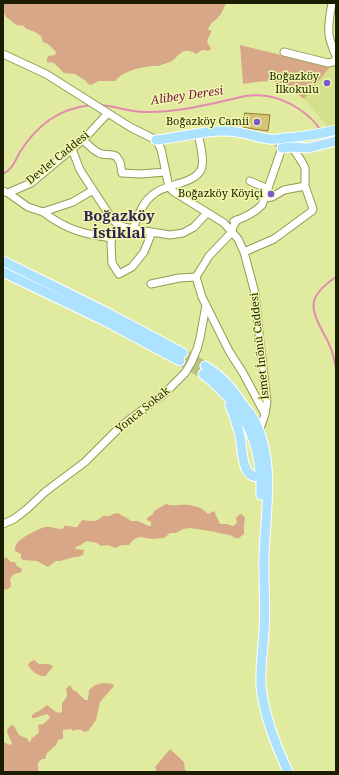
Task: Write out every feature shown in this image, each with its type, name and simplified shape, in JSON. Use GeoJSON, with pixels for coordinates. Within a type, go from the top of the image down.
{"type":"FeatureCollection","features":[{"type":"Feature","properties":{"kind":"main road"},"geometry":{"type":"LineString","coordinates":[[156,140],[225,130],[242,132],[269,139],[310,135],[336,130]]}},
{"type":"Feature","properties":{"kind":"main road"},"geometry":{"type":"LineString","coordinates":[[282,148],[308,148],[336,141]]}},
{"type":"Feature","properties":{"kind":"main road"},"geometry":{"type":"LineString","coordinates":[[3,261],[106,312],[182,357],[3,272]]}},
{"type":"Feature","properties":{"kind":"main road"},"geometry":{"type":"LineString","coordinates":[[255,432],[247,424],[233,403],[204,370],[217,374],[228,384],[254,420],[255,432],[266,456],[264,475],[268,482],[264,552],[265,616],[261,664],[261,687],[265,711],[271,730],[288,772]]}},
{"type":"Feature","properties":{"kind":"main road"},"geometry":{"type":"LineString","coordinates":[[224,394],[234,415],[240,436],[244,467],[249,473],[255,476],[264,475]]}},
{"type":"Feature","properties":{"kind":"street"},"geometry":{"type":"LineString","coordinates":[[284,52],[328,63],[333,62],[336,57],[329,35],[332,3]]}},
{"type":"Feature","properties":{"kind":"street"},"geometry":{"type":"LineString","coordinates":[[3,54],[46,74],[130,127],[156,140],[161,149],[169,187]]}},
{"type":"Feature","properties":{"kind":"street","name":"Devlet Caddesi"},"geometry":{"type":"LineString","coordinates":[[6,192],[31,183],[83,140],[106,112]]}},
{"type":"Feature","properties":{"kind":"street"},"geometry":{"type":"LineString","coordinates":[[133,229],[141,208],[155,192],[195,176],[200,170],[203,162],[198,134]]}},
{"type":"Feature","properties":{"kind":"street"},"geometry":{"type":"LineString","coordinates":[[161,149],[162,144],[166,139]]}},
{"type":"Feature","properties":{"kind":"street"},"geometry":{"type":"LineString","coordinates":[[224,223],[237,220],[256,210],[262,205],[282,148],[281,144],[274,139]]}},
{"type":"Feature","properties":{"kind":"street"},"geometry":{"type":"LineString","coordinates":[[83,140],[102,154],[111,154],[116,156],[120,162],[122,173],[140,174],[165,172]]}},
{"type":"Feature","properties":{"kind":"street"},"geometry":{"type":"LineString","coordinates":[[244,252],[274,239],[313,209],[305,186],[305,168],[292,147]]}},
{"type":"Feature","properties":{"kind":"street"},"geometry":{"type":"LineString","coordinates":[[72,149],[80,170],[112,220],[120,226],[170,235],[182,233],[194,227],[207,213]]}},
{"type":"Feature","properties":{"kind":"street"},"geometry":{"type":"LineString","coordinates":[[250,181],[268,189]]}},
{"type":"Feature","properties":{"kind":"street"},"geometry":{"type":"LineString","coordinates":[[265,198],[272,197],[284,190],[305,186]]}},
{"type":"Feature","properties":{"kind":"street","name":"İsmet İnönü Caddesi"},"geometry":{"type":"LineString","coordinates":[[169,187],[174,192],[224,223],[238,239],[244,252],[255,293],[267,402],[261,426],[255,432]]}},
{"type":"Feature","properties":{"kind":"street"},"geometry":{"type":"LineString","coordinates":[[43,212],[72,202],[93,190]]}},
{"type":"Feature","properties":{"kind":"street"},"geometry":{"type":"LineString","coordinates":[[6,192],[28,207],[43,212],[68,228],[84,233],[112,238]]}},
{"type":"Feature","properties":{"kind":"street"},"geometry":{"type":"LineString","coordinates":[[237,220],[232,232],[209,256],[196,277],[202,297],[229,351],[243,373],[265,414]]}},
{"type":"Feature","properties":{"kind":"street"},"geometry":{"type":"LineString","coordinates":[[120,226],[112,238],[112,263],[119,274],[132,267],[144,252],[152,232]]}},
{"type":"Feature","properties":{"kind":"street"},"geometry":{"type":"LineString","coordinates":[[152,284],[179,278],[196,277]]}},
{"type":"Feature","properties":{"kind":"street","name":"Yonca Sokak"},"geometry":{"type":"LineString","coordinates":[[3,524],[14,519],[45,492],[85,462],[122,425],[164,394],[185,373],[197,349],[206,305]]}},
{"type":"Feature","properties":{"kind":"shaded area"},"geometry":{"type":"Polygon","coordinates":[[[3,3],[226,3],[220,15],[209,27],[208,30],[211,30],[211,33],[207,40],[211,48],[210,50],[202,50],[196,54],[185,51],[170,62],[158,66],[132,70],[123,74],[115,81],[99,81],[91,85],[75,74],[64,73],[54,63],[47,62],[48,56],[55,55],[56,52],[48,44],[43,42],[41,36],[25,28],[24,26],[16,25],[6,17],[3,10],[3,3]]]}},
{"type":"Feature","properties":{"kind":"shaded area"},"geometry":{"type":"Polygon","coordinates":[[[240,45],[330,67],[304,99],[289,87],[278,82],[266,81],[243,84],[240,45]]]}},
{"type":"Feature","properties":{"kind":"shaded area","name":"Boğazköy İlkokulu"},"geometry":{"type":"Polygon","coordinates":[[[335,62],[336,127],[329,128],[304,99],[335,62]]]}},
{"type":"Feature","properties":{"kind":"shaded area"},"geometry":{"type":"Polygon","coordinates":[[[166,504],[195,506],[208,514],[214,511],[220,524],[233,526],[237,522],[236,518],[240,514],[243,515],[245,518],[244,534],[239,538],[235,538],[233,536],[216,532],[190,528],[183,529],[176,533],[170,533],[164,538],[152,539],[140,537],[134,539],[129,545],[122,545],[115,548],[108,545],[101,546],[97,543],[86,541],[75,549],[84,550],[83,555],[56,561],[48,567],[37,561],[23,560],[21,558],[21,554],[15,551],[15,547],[18,542],[29,534],[42,528],[48,527],[62,529],[64,526],[77,527],[82,520],[95,521],[103,516],[110,516],[118,513],[131,521],[138,521],[151,526],[151,522],[147,520],[147,518],[153,514],[154,511],[166,504]]]}},
{"type":"Feature","properties":{"kind":"shaded area"},"geometry":{"type":"Polygon","coordinates":[[[6,557],[11,562],[15,562],[17,566],[22,569],[22,571],[12,576],[10,579],[11,586],[4,590],[3,559],[6,557]]]}},
{"type":"Feature","properties":{"kind":"shaded area"},"geometry":{"type":"Polygon","coordinates":[[[34,660],[39,664],[48,664],[53,666],[46,676],[38,675],[29,667],[28,665],[30,662],[34,660]]]}},
{"type":"Feature","properties":{"kind":"shaded area"},"geometry":{"type":"Polygon","coordinates":[[[103,683],[113,684],[114,686],[100,702],[96,720],[88,731],[73,731],[71,729],[63,730],[63,739],[58,740],[56,745],[47,753],[45,759],[42,759],[38,763],[38,772],[3,771],[3,742],[10,745],[12,743],[7,730],[11,725],[14,726],[19,735],[28,739],[30,742],[32,738],[39,733],[38,725],[43,724],[50,718],[47,714],[35,718],[32,718],[32,715],[47,705],[56,712],[60,713],[62,711],[62,703],[67,697],[66,689],[70,685],[73,690],[85,700],[88,700],[89,690],[95,685],[103,683]]]}},
{"type":"Feature","properties":{"kind":"shaded area"},"geometry":{"type":"Polygon","coordinates":[[[170,749],[184,762],[185,770],[189,772],[157,772],[155,767],[170,749]]]}},
{"type":"Feature","properties":{"kind":"building","name":"Boğazköy Camii"},"geometry":{"type":"Polygon","coordinates":[[[245,113],[270,115],[268,131],[243,127],[245,113]]]}},
{"type":"Feature","properties":{"kind":"waterway","name":"Alibey Deresi"},"geometry":{"type":"LineString","coordinates":[[100,105],[139,112],[157,112],[196,107],[256,95],[282,100],[298,108],[305,113],[321,131]]}},
{"type":"Feature","properties":{"kind":"waterway","name":"Alibey Deresi"},"geometry":{"type":"LineString","coordinates":[[3,174],[11,168],[27,142],[42,126],[59,114],[69,110],[92,105]]}},
{"type":"Feature","properties":{"kind":"waterway","name":"Alibey Deresi"},"geometry":{"type":"LineString","coordinates":[[336,277],[326,284],[315,297],[314,304],[316,318],[331,348],[336,368]]}},
{"type":"Feature","properties":{"kind":"tunnel"},"geometry":{"type":"LineString","coordinates":[[183,353],[205,366]]}},
{"type":"Feature","properties":{"kind":"tunnel"},"geometry":{"type":"LineString","coordinates":[[180,361],[203,374]]}},
{"type":"Feature","properties":{"kind":"place","name":"Boğazköy İlkokulu"},"geometry":{"type":"Point","coordinates":[327,83]}},
{"type":"Feature","properties":{"kind":"place","name":"Boğazköy Camii"},"geometry":{"type":"Point","coordinates":[257,122]}},
{"type":"Feature","properties":{"kind":"place","name":"Boğazköy Köyiçi"},"geometry":{"type":"Point","coordinates":[271,194]}},
{"type":"Feature","properties":{"kind":"district","name":"Boğazköy İstiklal"},"geometry":{"type":"Point","coordinates":[119,226]}}]}
